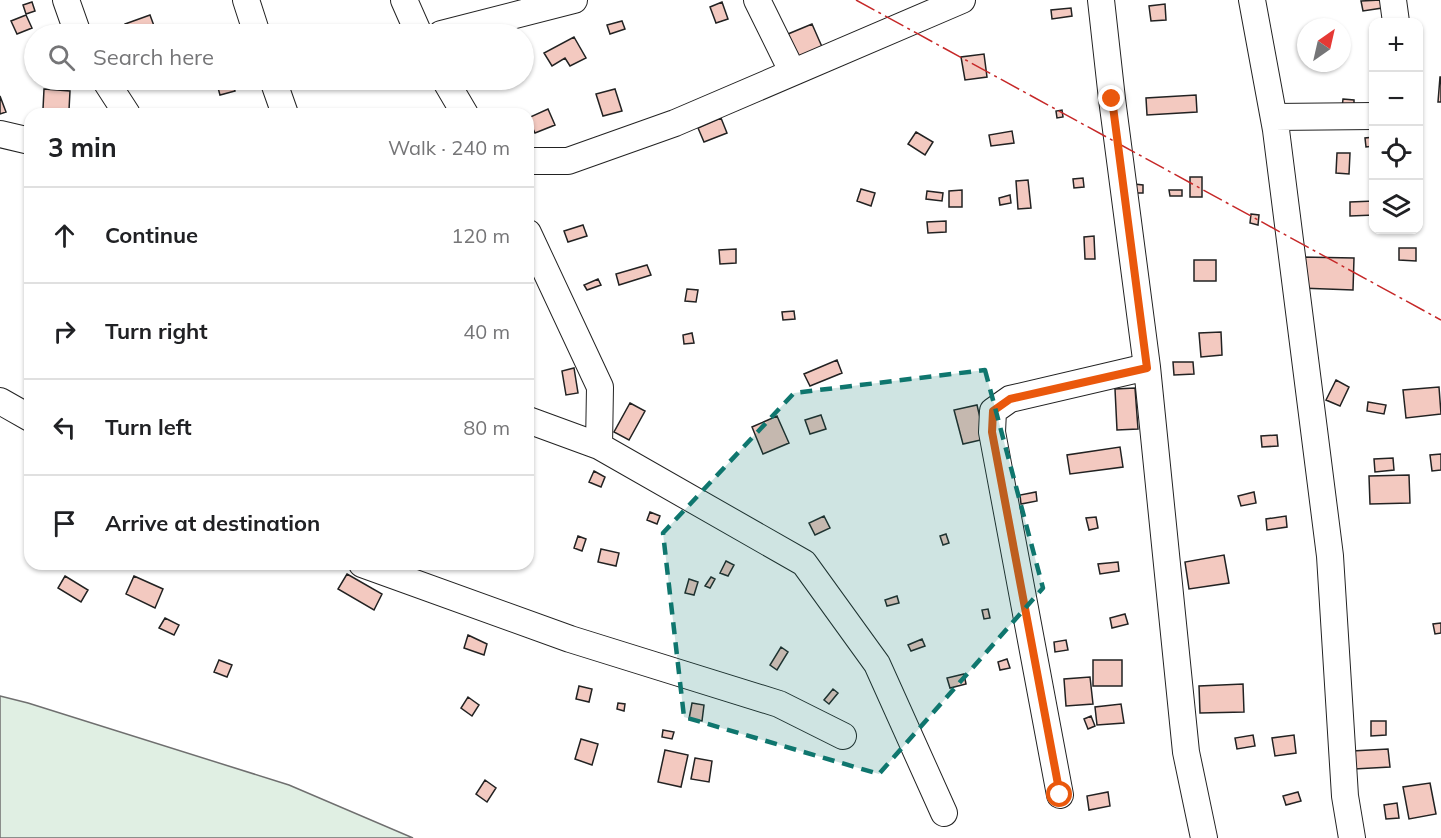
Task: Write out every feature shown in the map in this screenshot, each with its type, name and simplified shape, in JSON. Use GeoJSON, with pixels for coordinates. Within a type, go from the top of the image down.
{"type":"FeatureCollection","features":[{"type":"Feature","properties":{"kind":"street"},"geometry":{"type":"LineString","coordinates":[[66,0],[74,24]]}},
{"type":"Feature","properties":{"kind":"street"},"geometry":{"type":"LineString","coordinates":[[246,0],[254,24]]}},
{"type":"Feature","properties":{"kind":"street"},"geometry":{"type":"LineString","coordinates":[[404,0],[415,24]]}},
{"type":"Feature","properties":{"kind":"street"},"geometry":{"type":"LineString","coordinates":[[480,24],[574,0]]}},
{"type":"Feature","properties":{"kind":"street"},"geometry":{"type":"LineString","coordinates":[[757,0],[792,71]]}},
{"type":"Feature","properties":{"kind":"street"},"geometry":{"type":"LineString","coordinates":[[534,161],[568,161],[675,123],[962,0]]}},
{"type":"Feature","properties":{"kind":"street"},"geometry":{"type":"LineString","coordinates":[[1101,0],[1147,368],[1186,752],[1204,838]]}},
{"type":"Feature","properties":{"kind":"street"},"geometry":{"type":"LineString","coordinates":[[1252,0],[1274,117],[1330,556],[1346,796],[1353,838]]}},
{"type":"Feature","properties":{"kind":"street"},"geometry":{"type":"LineString","coordinates":[[1393,0],[1395,18]]}},
{"type":"Feature","properties":{"kind":"street"},"geometry":{"type":"LineString","coordinates":[[111,90],[122,108]]}},
{"type":"Feature","properties":{"kind":"street"},"geometry":{"type":"LineString","coordinates":[[277,90],[283,108]]}},
{"type":"Feature","properties":{"kind":"street"},"geometry":{"type":"LineString","coordinates":[[451,90],[461,108]]}},
{"type":"Feature","properties":{"kind":"street"},"geometry":{"type":"LineString","coordinates":[[1274,117],[1369,116]]}},
{"type":"Feature","properties":{"kind":"street"},"geometry":{"type":"LineString","coordinates":[[0,134],[24,140]]}},
{"type":"Feature","properties":{"kind":"street"},"geometry":{"type":"LineString","coordinates":[[534,246],[600,387],[599,446]]}},
{"type":"Feature","properties":{"kind":"street"},"geometry":{"type":"LineString","coordinates":[[1060,795],[992,432],[993,411],[1010,399],[1147,368]]}},
{"type":"Feature","properties":{"kind":"street"},"geometry":{"type":"LineString","coordinates":[[0,401],[24,415]]}},
{"type":"Feature","properties":{"kind":"street"},"geometry":{"type":"LineString","coordinates":[[534,422],[599,446],[804,564],[878,664],[944,813]]}},
{"type":"Feature","properties":{"kind":"street"},"geometry":{"type":"LineString","coordinates":[[379,570],[570,639],[779,704],[843,736]]}},
{"type":"Feature","properties":{"kind":"highlighted area"},"geometry":{"type":"Polygon","coordinates":[[[985,370],[1043,588],[879,774],[684,717],[663,533],[794,393],[985,370]]]}},
{"type":"Feature","properties":{"kind":"green space"},"geometry":{"type":"Polygon","coordinates":[[[0,696],[289,785],[413,838],[0,838],[0,696]]]}},
{"type":"Feature","properties":{"kind":"building"},"geometry":{"type":"Polygon","coordinates":[[[1381,0],[1382,8],[1363,11],[1361,1],[1381,0]]]}},
{"type":"Feature","properties":{"kind":"building"},"geometry":{"type":"Polygon","coordinates":[[[32,2],[35,11],[26,14],[23,5],[32,2]]]}},
{"type":"Feature","properties":{"kind":"building"},"geometry":{"type":"Polygon","coordinates":[[[722,2],[728,19],[716,23],[710,7],[722,2]]]}},
{"type":"Feature","properties":{"kind":"building"},"geometry":{"type":"Polygon","coordinates":[[[1165,4],[1166,20],[1151,21],[1149,6],[1165,4]]]}},
{"type":"Feature","properties":{"kind":"building"},"geometry":{"type":"Polygon","coordinates":[[[1071,8],[1072,16],[1052,19],[1051,10],[1071,8]]]}},
{"type":"Feature","properties":{"kind":"building"},"geometry":{"type":"Polygon","coordinates":[[[26,15],[30,24],[24,24],[24,31],[17,34],[11,21],[26,15]]]}},
{"type":"Feature","properties":{"kind":"building"},"geometry":{"type":"Polygon","coordinates":[[[150,15],[153,24],[125,24],[150,15]]]}},
{"type":"Feature","properties":{"kind":"building"},"geometry":{"type":"Polygon","coordinates":[[[622,21],[625,29],[610,34],[607,25],[622,21]]]}},
{"type":"Feature","properties":{"kind":"building"},"geometry":{"type":"Polygon","coordinates":[[[812,24],[823,49],[799,59],[788,34],[812,24]]]}},
{"type":"Feature","properties":{"kind":"building"},"geometry":{"type":"Polygon","coordinates":[[[574,37],[586,58],[570,66],[565,58],[552,66],[544,53],[574,37]]]}},
{"type":"Feature","properties":{"kind":"building"},"geometry":{"type":"Polygon","coordinates":[[[984,54],[987,77],[965,80],[961,57],[984,54]]]}},
{"type":"Feature","properties":{"kind":"building"},"geometry":{"type":"Polygon","coordinates":[[[1440,77],[1441,102],[1438,102],[1440,77]]]}},
{"type":"Feature","properties":{"kind":"building"},"geometry":{"type":"Polygon","coordinates":[[[615,89],[622,111],[603,116],[596,94],[615,89]]]}},
{"type":"Feature","properties":{"kind":"building"},"geometry":{"type":"Polygon","coordinates":[[[44,90],[70,91],[69,108],[43,108],[44,90]]]}},
{"type":"Feature","properties":{"kind":"building"},"geometry":{"type":"Polygon","coordinates":[[[219,90],[235,90],[235,91],[220,95],[219,90]]]}},
{"type":"Feature","properties":{"kind":"building"},"geometry":{"type":"Polygon","coordinates":[[[1196,95],[1197,112],[1147,115],[1146,98],[1196,95]]]}},
{"type":"Feature","properties":{"kind":"building"},"geometry":{"type":"Polygon","coordinates":[[[0,96],[6,112],[0,114],[0,96]]]}},
{"type":"Feature","properties":{"kind":"building"},"geometry":{"type":"Polygon","coordinates":[[[1343,99],[1354,100],[1354,109],[1342,108],[1343,99]]]}},
{"type":"Feature","properties":{"kind":"building"},"geometry":{"type":"Polygon","coordinates":[[[548,109],[555,125],[535,133],[534,115],[548,109]]]}},
{"type":"Feature","properties":{"kind":"building"},"geometry":{"type":"Polygon","coordinates":[[[1062,110],[1063,117],[1057,118],[1056,111],[1062,110]]]}},
{"type":"Feature","properties":{"kind":"building"},"geometry":{"type":"Polygon","coordinates":[[[721,118],[727,133],[704,142],[698,128],[721,118]]]}},
{"type":"Feature","properties":{"kind":"building"},"geometry":{"type":"Polygon","coordinates":[[[1012,131],[1014,143],[991,146],[989,135],[1012,131]]]}},
{"type":"Feature","properties":{"kind":"building"},"geometry":{"type":"Polygon","coordinates":[[[916,132],[933,142],[925,155],[908,144],[916,132]]]}},
{"type":"Feature","properties":{"kind":"building"},"geometry":{"type":"Polygon","coordinates":[[[1365,138],[1369,138],[1369,147],[1366,147],[1365,138]]]}},
{"type":"Feature","properties":{"kind":"building"},"geometry":{"type":"Polygon","coordinates":[[[1337,153],[1350,153],[1349,174],[1336,173],[1337,153]]]}},
{"type":"Feature","properties":{"kind":"building"},"geometry":{"type":"Polygon","coordinates":[[[1190,177],[1202,177],[1202,197],[1190,197],[1190,177]]]}},
{"type":"Feature","properties":{"kind":"building"},"geometry":{"type":"Polygon","coordinates":[[[1083,178],[1084,187],[1074,188],[1073,179],[1083,178]]]}},
{"type":"Feature","properties":{"kind":"building"},"geometry":{"type":"Polygon","coordinates":[[[1028,180],[1031,208],[1018,209],[1016,181],[1028,180]]]}},
{"type":"Feature","properties":{"kind":"building"},"geometry":{"type":"Polygon","coordinates":[[[1134,184],[1143,185],[1143,193],[1134,193],[1134,184]]]}},
{"type":"Feature","properties":{"kind":"building"},"geometry":{"type":"Polygon","coordinates":[[[861,189],[875,193],[871,206],[857,201],[861,189]]]}},
{"type":"Feature","properties":{"kind":"building"},"geometry":{"type":"Polygon","coordinates":[[[962,190],[962,207],[949,207],[949,191],[962,190]]]}},
{"type":"Feature","properties":{"kind":"building"},"geometry":{"type":"Polygon","coordinates":[[[1169,190],[1182,190],[1182,196],[1170,196],[1169,190]]]}},
{"type":"Feature","properties":{"kind":"building"},"geometry":{"type":"Polygon","coordinates":[[[927,191],[943,193],[942,201],[926,199],[927,191]]]}},
{"type":"Feature","properties":{"kind":"building"},"geometry":{"type":"Polygon","coordinates":[[[1010,195],[1011,203],[1000,205],[999,198],[1010,195]]]}},
{"type":"Feature","properties":{"kind":"building"},"geometry":{"type":"Polygon","coordinates":[[[1369,201],[1369,215],[1350,216],[1350,202],[1369,201]]]}},
{"type":"Feature","properties":{"kind":"building"},"geometry":{"type":"Polygon","coordinates":[[[1251,214],[1259,215],[1258,225],[1250,223],[1251,214]]]}},
{"type":"Feature","properties":{"kind":"building"},"geometry":{"type":"Polygon","coordinates":[[[946,221],[946,232],[928,233],[927,222],[946,221]]]}},
{"type":"Feature","properties":{"kind":"building"},"geometry":{"type":"Polygon","coordinates":[[[583,225],[587,236],[568,242],[564,231],[583,225]]]}},
{"type":"Feature","properties":{"kind":"building"},"geometry":{"type":"Polygon","coordinates":[[[1094,236],[1095,259],[1085,259],[1084,237],[1094,236]]]}},
{"type":"Feature","properties":{"kind":"building"},"geometry":{"type":"Polygon","coordinates":[[[1399,248],[1416,248],[1416,261],[1399,260],[1399,248]]]}},
{"type":"Feature","properties":{"kind":"building"},"geometry":{"type":"Polygon","coordinates":[[[736,249],[736,263],[720,264],[719,250],[736,249]]]}},
{"type":"Feature","properties":{"kind":"building"},"geometry":{"type":"Polygon","coordinates":[[[1301,257],[1354,258],[1353,290],[1300,288],[1301,257]]]}},
{"type":"Feature","properties":{"kind":"building"},"geometry":{"type":"Polygon","coordinates":[[[1194,260],[1216,260],[1216,281],[1194,281],[1194,260]]]}},
{"type":"Feature","properties":{"kind":"building"},"geometry":{"type":"Polygon","coordinates":[[[647,265],[651,275],[619,285],[616,274],[647,265]]]}},
{"type":"Feature","properties":{"kind":"building"},"geometry":{"type":"Polygon","coordinates":[[[598,279],[601,285],[587,290],[584,285],[598,279]]]}},
{"type":"Feature","properties":{"kind":"building"},"geometry":{"type":"Polygon","coordinates":[[[687,289],[698,290],[696,302],[685,301],[687,289]]]}},
{"type":"Feature","properties":{"kind":"building"},"geometry":{"type":"Polygon","coordinates":[[[794,311],[795,319],[783,320],[782,312],[794,311]]]}},
{"type":"Feature","properties":{"kind":"building"},"geometry":{"type":"Polygon","coordinates":[[[1221,332],[1222,355],[1201,357],[1199,333],[1221,332]]]}},
{"type":"Feature","properties":{"kind":"building"},"geometry":{"type":"Polygon","coordinates":[[[692,333],[694,343],[684,344],[683,335],[692,333]]]}},
{"type":"Feature","properties":{"kind":"building"},"geometry":{"type":"Polygon","coordinates":[[[837,360],[842,373],[810,386],[804,374],[837,360]]]}},
{"type":"Feature","properties":{"kind":"building"},"geometry":{"type":"Polygon","coordinates":[[[1173,362],[1193,362],[1194,374],[1174,375],[1173,362]]]}},
{"type":"Feature","properties":{"kind":"building"},"geometry":{"type":"Polygon","coordinates":[[[574,368],[578,393],[566,395],[562,371],[574,368]]]}},
{"type":"Feature","properties":{"kind":"building"},"geometry":{"type":"Polygon","coordinates":[[[1336,380],[1349,387],[1340,406],[1326,400],[1336,380]]]}},
{"type":"Feature","properties":{"kind":"building"},"geometry":{"type":"Polygon","coordinates":[[[1439,387],[1441,414],[1406,418],[1403,390],[1439,387]]]}},
{"type":"Feature","properties":{"kind":"building"},"geometry":{"type":"Polygon","coordinates":[[[1135,388],[1138,429],[1117,430],[1115,389],[1135,388]]]}},
{"type":"Feature","properties":{"kind":"building"},"geometry":{"type":"Polygon","coordinates":[[[1368,402],[1386,405],[1384,414],[1367,411],[1368,402]]]}},
{"type":"Feature","properties":{"kind":"building"},"geometry":{"type":"Polygon","coordinates":[[[630,403],[645,411],[629,440],[614,432],[630,403]]]}},
{"type":"Feature","properties":{"kind":"building"},"geometry":{"type":"Polygon","coordinates":[[[977,405],[985,439],[963,444],[954,410],[977,405]]]}},
{"type":"Feature","properties":{"kind":"building"},"geometry":{"type":"Polygon","coordinates":[[[821,415],[826,429],[810,434],[805,420],[821,415]]]}},
{"type":"Feature","properties":{"kind":"building"},"geometry":{"type":"Polygon","coordinates":[[[777,416],[789,443],[763,454],[752,427],[777,416]]]}},
{"type":"Feature","properties":{"kind":"building"},"geometry":{"type":"Polygon","coordinates":[[[1277,435],[1278,446],[1262,447],[1261,436],[1277,435]]]}},
{"type":"Feature","properties":{"kind":"building"},"geometry":{"type":"Polygon","coordinates":[[[1120,447],[1123,467],[1070,474],[1067,455],[1120,447]]]}},
{"type":"Feature","properties":{"kind":"building"},"geometry":{"type":"Polygon","coordinates":[[[1441,454],[1441,470],[1432,471],[1430,455],[1441,454]]]}},
{"type":"Feature","properties":{"kind":"building"},"geometry":{"type":"Polygon","coordinates":[[[1393,458],[1394,470],[1375,472],[1374,459],[1393,458]]]}},
{"type":"Feature","properties":{"kind":"building"},"geometry":{"type":"Polygon","coordinates":[[[594,471],[605,477],[601,487],[589,482],[594,471]]]}},
{"type":"Feature","properties":{"kind":"building"},"geometry":{"type":"Polygon","coordinates":[[[1409,475],[1410,503],[1370,504],[1369,476],[1409,475]]]}},
{"type":"Feature","properties":{"kind":"building"},"geometry":{"type":"Polygon","coordinates":[[[1036,492],[1037,501],[1021,504],[1020,495],[1036,492]]]}},
{"type":"Feature","properties":{"kind":"building"},"geometry":{"type":"Polygon","coordinates":[[[1254,492],[1256,503],[1241,506],[1238,496],[1254,492]]]}},
{"type":"Feature","properties":{"kind":"building"},"geometry":{"type":"Polygon","coordinates":[[[650,512],[660,516],[657,524],[647,520],[650,512]]]}},
{"type":"Feature","properties":{"kind":"building"},"geometry":{"type":"Polygon","coordinates":[[[824,516],[830,528],[815,535],[809,523],[824,516]]]}},
{"type":"Feature","properties":{"kind":"building"},"geometry":{"type":"Polygon","coordinates":[[[1286,516],[1287,527],[1267,530],[1266,519],[1286,516]]]}},
{"type":"Feature","properties":{"kind":"building"},"geometry":{"type":"Polygon","coordinates":[[[1096,517],[1098,528],[1089,530],[1086,518],[1096,517]]]}},
{"type":"Feature","properties":{"kind":"building"},"geometry":{"type":"Polygon","coordinates":[[[946,534],[949,543],[943,545],[940,536],[946,534]]]}},
{"type":"Feature","properties":{"kind":"building"},"geometry":{"type":"Polygon","coordinates":[[[578,536],[586,539],[582,551],[574,548],[578,536]]]}},
{"type":"Feature","properties":{"kind":"building"},"geometry":{"type":"Polygon","coordinates":[[[601,549],[619,553],[616,566],[598,562],[601,549]]]}},
{"type":"Feature","properties":{"kind":"building"},"geometry":{"type":"Polygon","coordinates":[[[1224,555],[1229,583],[1189,589],[1185,562],[1224,555]]]}},
{"type":"Feature","properties":{"kind":"building"},"geometry":{"type":"Polygon","coordinates":[[[726,561],[734,565],[728,576],[720,573],[726,561]]]}},
{"type":"Feature","properties":{"kind":"building"},"geometry":{"type":"Polygon","coordinates":[[[1118,562],[1119,571],[1100,574],[1098,564],[1118,562]]]}},
{"type":"Feature","properties":{"kind":"building"},"geometry":{"type":"Polygon","coordinates":[[[347,574],[382,594],[374,610],[338,589],[347,574]]]}},
{"type":"Feature","properties":{"kind":"building"},"geometry":{"type":"Polygon","coordinates":[[[65,576],[88,590],[81,602],[58,588],[65,576]]]}},
{"type":"Feature","properties":{"kind":"building"},"geometry":{"type":"Polygon","coordinates":[[[134,576],[163,589],[155,608],[126,594],[134,576]]]}},
{"type":"Feature","properties":{"kind":"building"},"geometry":{"type":"Polygon","coordinates":[[[711,577],[715,579],[710,588],[705,586],[711,577]]]}},
{"type":"Feature","properties":{"kind":"building"},"geometry":{"type":"Polygon","coordinates":[[[689,579],[698,582],[694,595],[685,593],[689,579]]]}},
{"type":"Feature","properties":{"kind":"building"},"geometry":{"type":"Polygon","coordinates":[[[897,596],[899,603],[887,606],[885,600],[897,596]]]}},
{"type":"Feature","properties":{"kind":"building"},"geometry":{"type":"Polygon","coordinates":[[[988,609],[990,618],[984,619],[982,610],[988,609]]]}},
{"type":"Feature","properties":{"kind":"building"},"geometry":{"type":"Polygon","coordinates":[[[1125,614],[1128,624],[1112,628],[1110,618],[1125,614]]]}},
{"type":"Feature","properties":{"kind":"building"},"geometry":{"type":"Polygon","coordinates":[[[165,618],[179,625],[174,635],[159,628],[165,618]]]}},
{"type":"Feature","properties":{"kind":"building"},"geometry":{"type":"Polygon","coordinates":[[[1441,623],[1441,633],[1435,634],[1433,624],[1441,623]]]}},
{"type":"Feature","properties":{"kind":"building"},"geometry":{"type":"Polygon","coordinates":[[[468,635],[487,644],[484,655],[464,648],[468,635]]]}},
{"type":"Feature","properties":{"kind":"building"},"geometry":{"type":"Polygon","coordinates":[[[922,639],[925,646],[911,651],[908,645],[922,639]]]}},
{"type":"Feature","properties":{"kind":"building"},"geometry":{"type":"Polygon","coordinates":[[[1066,640],[1068,650],[1055,652],[1054,642],[1066,640]]]}},
{"type":"Feature","properties":{"kind":"building"},"geometry":{"type":"Polygon","coordinates":[[[781,647],[788,652],[777,670],[770,665],[781,647]]]}},
{"type":"Feature","properties":{"kind":"building"},"geometry":{"type":"Polygon","coordinates":[[[1007,659],[1010,668],[1000,670],[998,662],[1007,659]]]}},
{"type":"Feature","properties":{"kind":"building"},"geometry":{"type":"Polygon","coordinates":[[[219,660],[232,665],[227,677],[214,672],[219,660]]]}},
{"type":"Feature","properties":{"kind":"building"},"geometry":{"type":"Polygon","coordinates":[[[1093,660],[1122,660],[1122,686],[1093,686],[1093,660]]]}},
{"type":"Feature","properties":{"kind":"building"},"geometry":{"type":"Polygon","coordinates":[[[964,674],[966,684],[950,688],[947,678],[964,674]]]}},
{"type":"Feature","properties":{"kind":"building"},"geometry":{"type":"Polygon","coordinates":[[[1090,677],[1093,704],[1066,706],[1064,679],[1090,677]]]}},
{"type":"Feature","properties":{"kind":"building"},"geometry":{"type":"Polygon","coordinates":[[[1243,684],[1244,712],[1200,713],[1199,686],[1243,684]]]}},
{"type":"Feature","properties":{"kind":"building"},"geometry":{"type":"Polygon","coordinates":[[[579,686],[592,689],[589,702],[576,699],[579,686]]]}},
{"type":"Feature","properties":{"kind":"building"},"geometry":{"type":"Polygon","coordinates":[[[833,689],[838,693],[829,704],[824,700],[833,689]]]}},
{"type":"Feature","properties":{"kind":"building"},"geometry":{"type":"Polygon","coordinates":[[[468,697],[479,705],[472,716],[461,708],[468,697]]]}},
{"type":"Feature","properties":{"kind":"building"},"geometry":{"type":"Polygon","coordinates":[[[618,703],[625,704],[624,711],[617,709],[618,703]]]}},
{"type":"Feature","properties":{"kind":"building"},"geometry":{"type":"Polygon","coordinates":[[[692,703],[704,705],[702,721],[689,719],[692,703]]]}},
{"type":"Feature","properties":{"kind":"building"},"geometry":{"type":"Polygon","coordinates":[[[1121,704],[1124,723],[1097,725],[1095,707],[1121,704]]]}},
{"type":"Feature","properties":{"kind":"building"},"geometry":{"type":"Polygon","coordinates":[[[1091,716],[1095,726],[1088,729],[1084,719],[1091,716]]]}},
{"type":"Feature","properties":{"kind":"building"},"geometry":{"type":"Polygon","coordinates":[[[1371,721],[1386,721],[1386,735],[1371,736],[1371,721]]]}},
{"type":"Feature","properties":{"kind":"building"},"geometry":{"type":"Polygon","coordinates":[[[663,730],[674,732],[672,739],[662,737],[663,730]]]}},
{"type":"Feature","properties":{"kind":"building"},"geometry":{"type":"Polygon","coordinates":[[[1253,735],[1255,746],[1237,749],[1235,738],[1253,735]]]}},
{"type":"Feature","properties":{"kind":"building"},"geometry":{"type":"Polygon","coordinates":[[[1294,735],[1296,753],[1275,756],[1272,738],[1294,735]]]}},
{"type":"Feature","properties":{"kind":"building"},"geometry":{"type":"Polygon","coordinates":[[[581,739],[598,744],[592,765],[575,759],[581,739]]]}},
{"type":"Feature","properties":{"kind":"building"},"geometry":{"type":"Polygon","coordinates":[[[1388,749],[1390,767],[1354,769],[1352,751],[1388,749]]]}},
{"type":"Feature","properties":{"kind":"building"},"geometry":{"type":"Polygon","coordinates":[[[665,750],[688,755],[681,787],[658,782],[665,750]]]}},
{"type":"Feature","properties":{"kind":"building"},"geometry":{"type":"Polygon","coordinates":[[[695,758],[712,761],[709,782],[691,779],[695,758]]]}},
{"type":"Feature","properties":{"kind":"building"},"geometry":{"type":"Polygon","coordinates":[[[485,780],[496,788],[487,802],[476,794],[485,780]]]}},
{"type":"Feature","properties":{"kind":"building"},"geometry":{"type":"Polygon","coordinates":[[[1430,783],[1436,814],[1409,819],[1403,787],[1430,783]]]}},
{"type":"Feature","properties":{"kind":"building"},"geometry":{"type":"Polygon","coordinates":[[[1108,792],[1110,806],[1089,810],[1087,796],[1108,792]]]}},
{"type":"Feature","properties":{"kind":"building"},"geometry":{"type":"Polygon","coordinates":[[[1298,792],[1301,801],[1286,805],[1283,796],[1298,792]]]}},
{"type":"Feature","properties":{"kind":"building"},"geometry":{"type":"Polygon","coordinates":[[[1397,803],[1399,818],[1386,819],[1384,805],[1397,803]]]}},
{"type":"Feature","properties":{"kind":"power"},"geometry":{"type":"LineString","coordinates":[[856,0],[1441,320]]}},
{"type":"Feature","properties":{"kind":"route"},"geometry":{"type":"LineString","coordinates":[[1060,795],[992,432],[993,411],[1010,399],[1147,368],[1112,99]]}}]}
